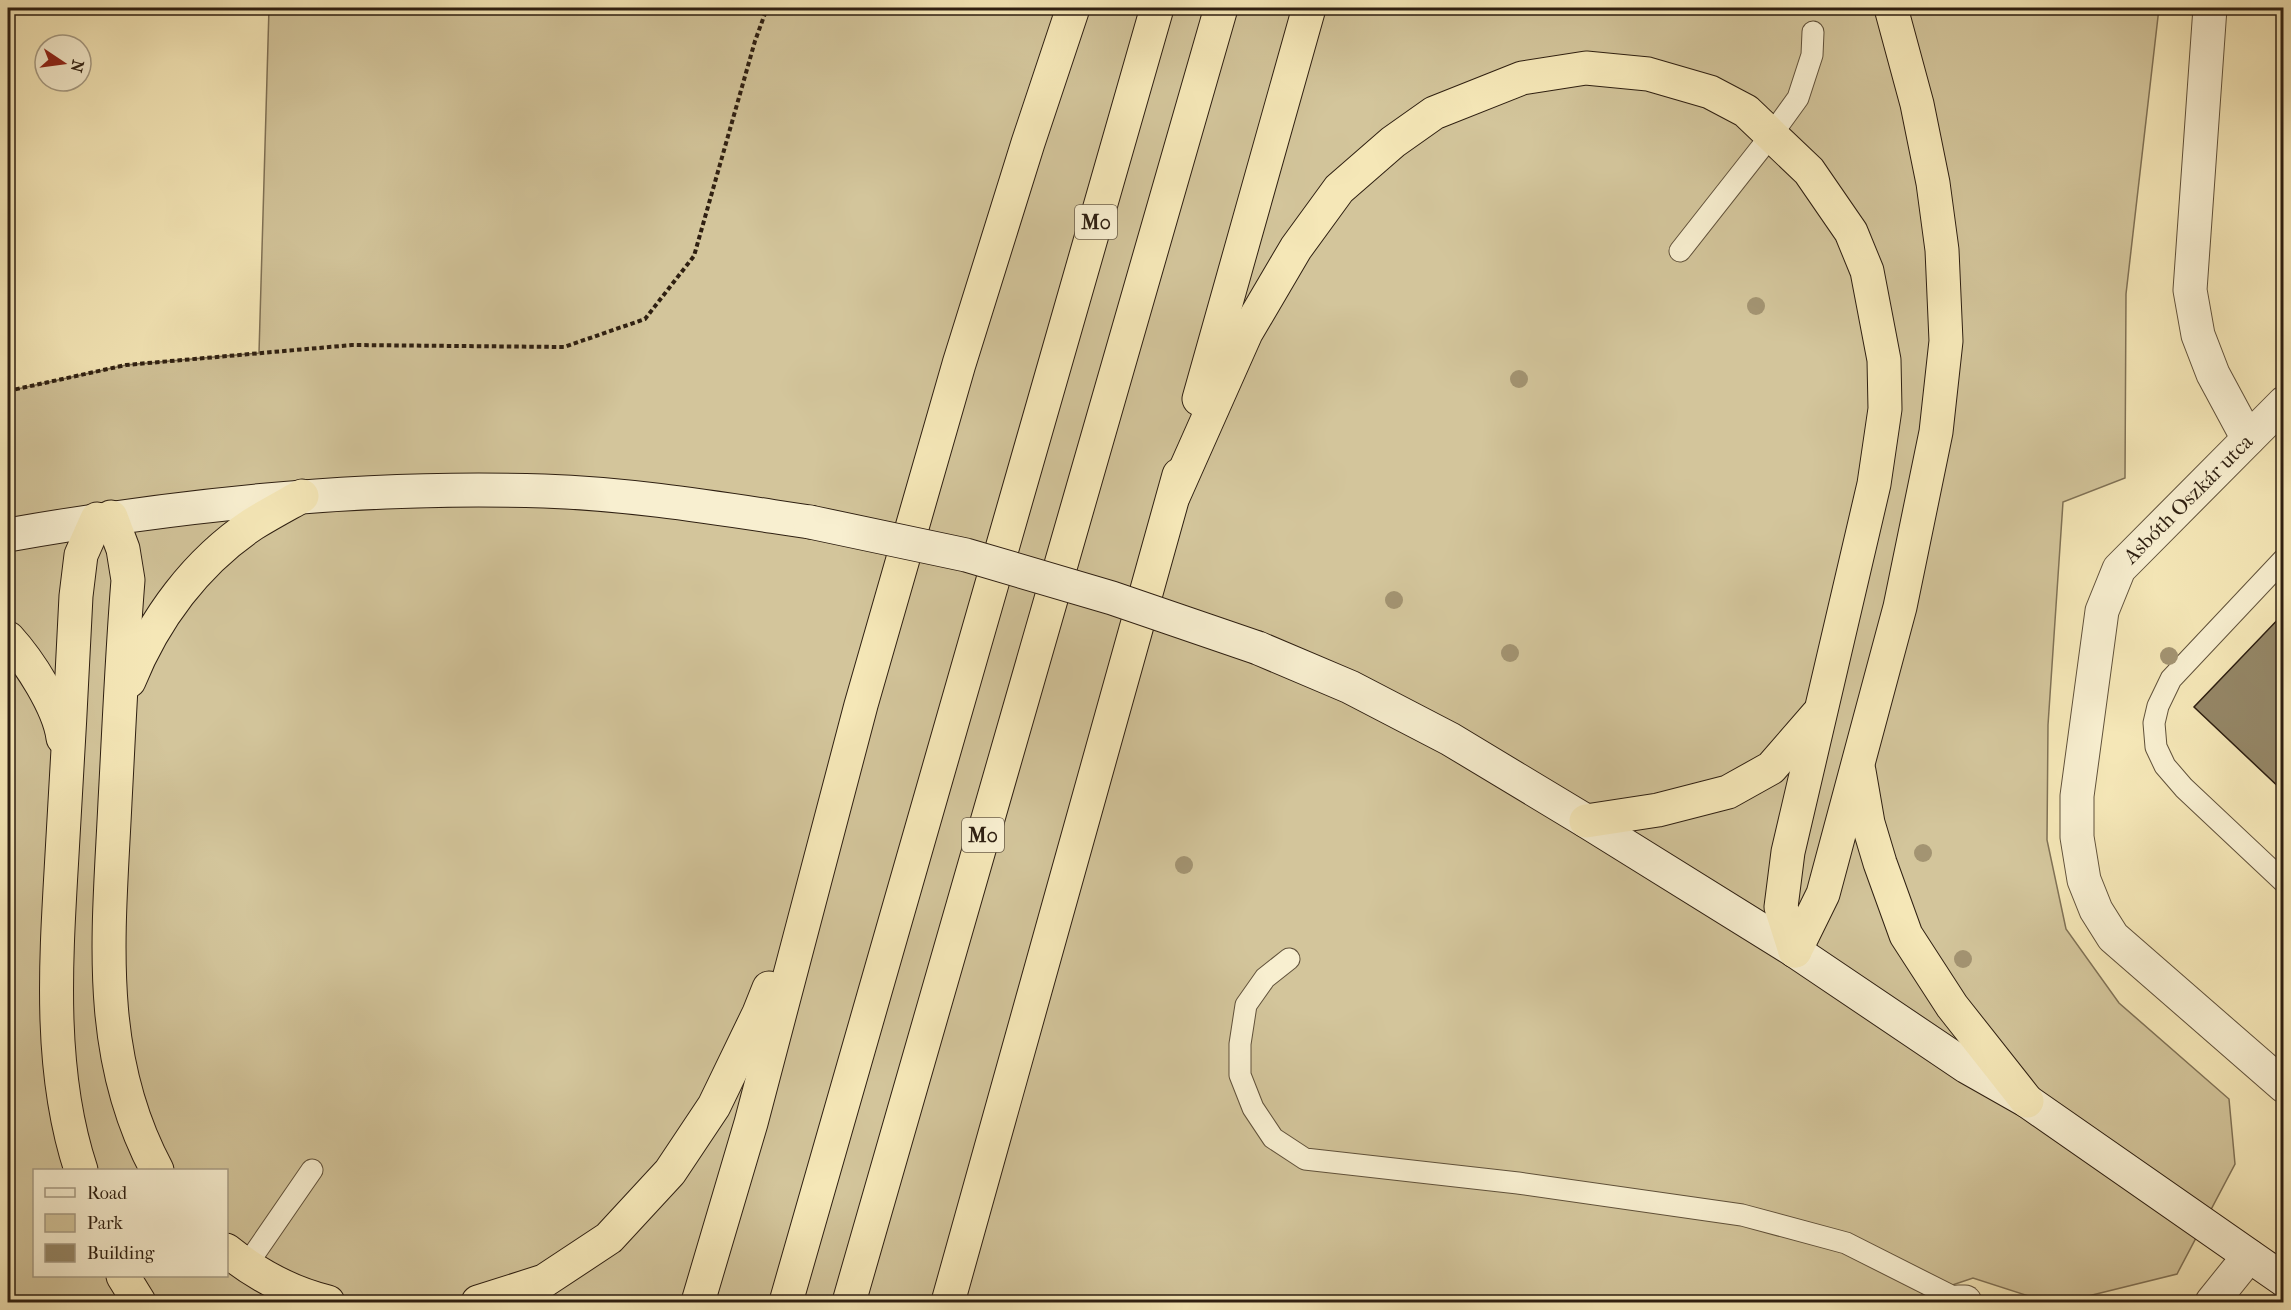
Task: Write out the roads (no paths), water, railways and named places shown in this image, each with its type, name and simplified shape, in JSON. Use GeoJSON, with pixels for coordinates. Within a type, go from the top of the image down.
{"type":"FeatureCollection","features":[{"type":"Feature","properties":{"kind":"highway"},"geometry":{"type":"LineString","coordinates":[[698,1302],[751,1123],[864,693],[959,364],[1073,8]]}},
{"type":"Feature","properties":{"kind":"highway","name":"M0"},"geometry":{"type":"LineString","coordinates":[[786,1302],[1157,8]]}},
{"type":"Feature","properties":{"kind":"highway","name":"M0"},"geometry":{"type":"LineString","coordinates":[[849,1302],[1221,8]]}},
{"type":"Feature","properties":{"kind":"highway"},"geometry":{"type":"LineString","coordinates":[[948,1302],[1309,8]]}},
{"type":"Feature","properties":{"kind":"highway"},"geometry":{"type":"LineString","coordinates":[[1795,951],[1823,894],[1900,607],[1936,432],[1946,341],[1942,250],[1933,183],[1917,104],[1892,8]]}},
{"type":"Feature","properties":{"kind":"highway"},"geometry":{"type":"LineString","coordinates":[[1174,495],[1246,333],[1296,248],[1339,189],[1393,142],[1434,113],[1522,78],[1586,68],[1648,74],[1710,92],[1746,111],[1809,171],[1851,232],[1867,272],[1884,360],[1885,409],[1874,484],[1788,852],[1781,907],[1795,951]]}},
{"type":"Feature","properties":{"kind":"highway"},"geometry":{"type":"LineString","coordinates":[[120,702],[141,650],[171,602],[209,560],[253,524],[302,496]]}},
{"type":"Feature","properties":{"kind":"highway"},"geometry":{"type":"LineString","coordinates":[[81,1169],[73,1145],[61,1078],[57,999],[58,931],[76,596],[81,555],[104,518],[123,549],[129,580],[120,702],[108,938],[112,1031],[123,1087],[141,1140],[156,1169]]}},
{"type":"Feature","properties":{"kind":"highway"},"geometry":{"type":"LineString","coordinates":[[8,638],[47,695],[62,724],[67,770]]}},
{"type":"Feature","properties":{"kind":"highway"},"geometry":{"type":"LineString","coordinates":[[1586,821],[1658,810],[1728,792],[1772,768],[1820,712]]}},
{"type":"Feature","properties":{"kind":"highway"},"geometry":{"type":"LineString","coordinates":[[1857,761],[1871,833],[1906,935],[1952,1006],[2027,1101]]}},
{"type":"Feature","properties":{"kind":"highway"},"geometry":{"type":"LineString","coordinates":[[478,1302],[544,1281],[609,1238],[670,1172],[714,1106],[759,1013],[832,818]]}},
{"type":"Feature","properties":{"kind":"highway"},"geometry":{"type":"LineString","coordinates":[[236,1258],[304,1296],[328,1302]]}},
{"type":"Feature","properties":{"kind":"highway"},"geometry":{"type":"LineString","coordinates":[[124,1277],[139,1302]]}},
{"type":"Feature","properties":{"kind":"main road"},"geometry":{"type":"LineString","coordinates":[[2210,8],[2190,290],[2198,335],[2214,374],[2248,439]]}},
{"type":"Feature","properties":{"kind":"main road","name":"Asbóth Oszkár utca"},"geometry":{"type":"LineString","coordinates":[[2283,403],[2119,569],[2102,611],[2077,796],[2077,837],[2084,880],[2096,910],[2113,937],[2283,1086]]}},
{"type":"Feature","properties":{"kind":"main road"},"geometry":{"type":"LineString","coordinates":[[8,535],[104,518],[302,496],[434,490],[545,491],[657,499],[810,522],[966,555],[1112,598],[1258,648],[1350,687],[1430,729],[1586,821],[1795,951],[1966,1067],[2027,1101],[2283,1280]]}},
{"type":"Feature","properties":{"kind":"main road"},"geometry":{"type":"LineString","coordinates":[[2212,1302],[2249,1256]]}},
{"type":"Feature","properties":{"kind":"lane"},"geometry":{"type":"LineString","coordinates":[[1680,251],[1798,98],[1812,55],[1813,32]]}},
{"type":"Feature","properties":{"kind":"lane"},"geometry":{"type":"LineString","coordinates":[[2283,559],[2171,679],[2158,706],[2154,723],[2156,747],[2165,766],[2184,788],[2283,882]]}},
{"type":"Feature","properties":{"kind":"lane"},"geometry":{"type":"LineString","coordinates":[[1289,960],[1265,978],[1246,1005],[1240,1044],[1240,1075],[1253,1108],[1273,1138],[1305,1159],[1518,1183],[1742,1215],[1846,1243],[1962,1302]]}},
{"type":"Feature","properties":{"kind":"lane"},"geometry":{"type":"LineString","coordinates":[[236,1258],[312,1170]]}}]}
